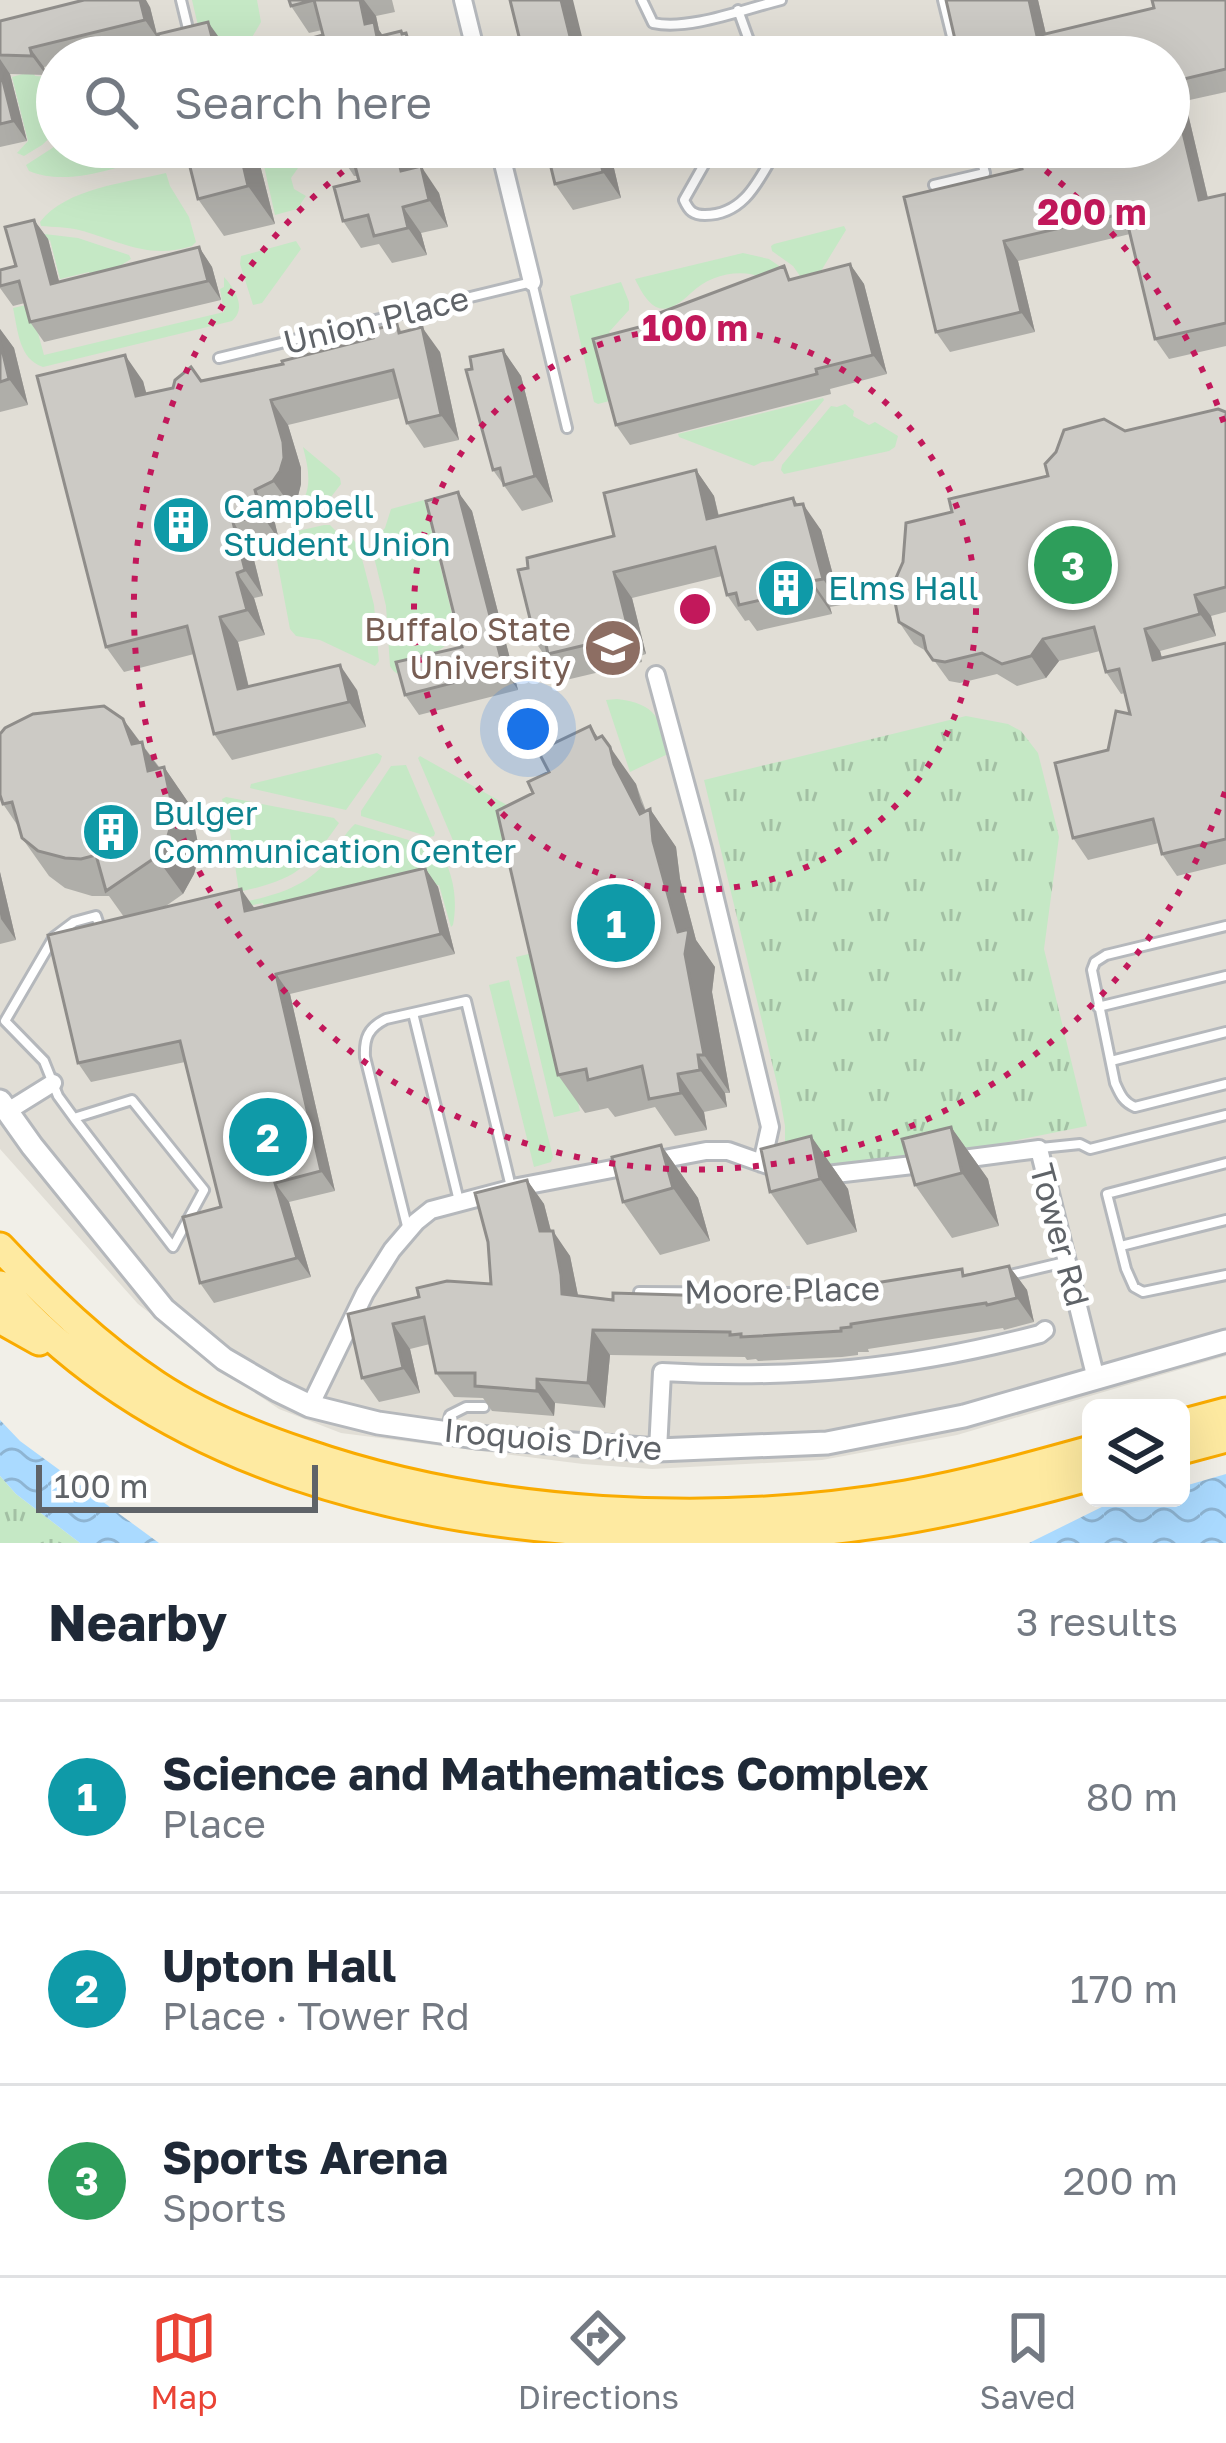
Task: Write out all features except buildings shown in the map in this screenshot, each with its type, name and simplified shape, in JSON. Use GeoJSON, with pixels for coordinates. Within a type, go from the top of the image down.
{"type":"FeatureCollection","features":[{"type":"Feature","properties":{"kind":"highway"},"geometry":{"type":"LineString","coordinates":[[0,1247],[62,1312],[160,1388],[270,1442],[406,1484],[614,1511],[756,1511],[905,1495],[1082,1452]]}},
{"type":"Feature","properties":{"kind":"highway"},"geometry":{"type":"LineString","coordinates":[[0,1285],[31,1319],[100,1376]]}},
{"type":"Feature","properties":{"kind":"highway"},"geometry":{"type":"LineString","coordinates":[[0,1319],[205,1439],[296,1476],[416,1508],[533,1528],[693,1536],[871,1526],[1082,1478]]}},
{"type":"Feature","properties":{"kind":"highway"},"geometry":{"type":"LineString","coordinates":[[1190,1422],[1226,1412]]}},
{"type":"Feature","properties":{"kind":"highway"},"geometry":{"type":"LineString","coordinates":[[1190,1448],[1226,1438]]}},
{"type":"Feature","properties":{"kind":"street"},"geometry":{"type":"LineString","coordinates":[[463,0],[471,36]]}},
{"type":"Feature","properties":{"kind":"street"},"geometry":{"type":"LineString","coordinates":[[504,168],[532,283]]}},
{"type":"Feature","properties":{"kind":"street"},"geometry":{"type":"LineString","coordinates":[[656,675],[770,1127],[762,1163]]}},
{"type":"Feature","properties":{"kind":"street"},"geometry":{"type":"LineString","coordinates":[[4,1106],[53,1083]]}},
{"type":"Feature","properties":{"kind":"street","name":"Iroquois Drive"},"geometry":{"type":"LineString","coordinates":[[4,1106],[164,1309],[224,1359],[310,1406],[377,1423],[476,1437],[658,1450],[827,1443],[964,1416],[1226,1341]]}},
{"type":"Feature","properties":{"kind":"street","name":"Tower Rd"},"geometry":{"type":"LineString","coordinates":[[310,1406],[374,1279],[408,1230],[430,1210],[706,1150],[728,1151],[801,1178],[1039,1148],[1096,1379]]}},
{"type":"Feature","properties":{"kind":"street"},"geometry":{"type":"LineString","coordinates":[[658,1450],[662,1372],[774,1376],[884,1367],[994,1346],[1045,1330]]}},
{"type":"Feature","properties":{"kind":"lane"},"geometry":{"type":"LineString","coordinates":[[181,0],[189,36]]}},
{"type":"Feature","properties":{"kind":"lane"},"geometry":{"type":"LineString","coordinates":[[642,0],[652,23],[665,26],[782,0]]}},
{"type":"Feature","properties":{"kind":"lane"},"geometry":{"type":"LineString","coordinates":[[943,0],[952,36]]}},
{"type":"Feature","properties":{"kind":"lane"},"geometry":{"type":"LineString","coordinates":[[738,10],[747,36]]}},
{"type":"Feature","properties":{"kind":"lane"},"geometry":{"type":"LineString","coordinates":[[702,168],[684,200],[688,210],[699,216],[727,213],[746,200],[765,168]]}},
{"type":"Feature","properties":{"kind":"lane"},"geometry":{"type":"LineString","coordinates":[[934,185],[985,173],[984,168]]}},
{"type":"Feature","properties":{"kind":"lane"},"geometry":{"type":"LineString","coordinates":[[532,283],[567,428]]}},
{"type":"Feature","properties":{"kind":"lane","name":"Union Place"},"geometry":{"type":"LineString","coordinates":[[219,358],[532,283]]}},
{"type":"Feature","properties":{"kind":"lane"},"geometry":{"type":"LineString","coordinates":[[74,1118],[132,1100],[204,1190],[173,1247],[74,1118],[44,1060],[5,1022],[54,937],[74,922],[96,916],[100,930]]}},
{"type":"Feature","properties":{"kind":"lane"},"geometry":{"type":"LineString","coordinates":[[1226,926],[1106,955],[1092,970],[1122,1098],[1135,1107],[1226,1084]]}},
{"type":"Feature","properties":{"kind":"lane"},"geometry":{"type":"LineString","coordinates":[[1098,1007],[1226,976]]}},
{"type":"Feature","properties":{"kind":"lane"},"geometry":{"type":"LineString","coordinates":[[408,1230],[364,1045],[377,1024],[466,1001],[512,1189]]}},
{"type":"Feature","properties":{"kind":"lane"},"geometry":{"type":"LineString","coordinates":[[413,1013],[460,1202]]}},
{"type":"Feature","properties":{"kind":"lane"},"geometry":{"type":"LineString","coordinates":[[1111,1061],[1226,1032]]}},
{"type":"Feature","properties":{"kind":"lane"},"geometry":{"type":"LineString","coordinates":[[1039,1148],[1081,1144],[1090,1149],[1226,1115]]}},
{"type":"Feature","properties":{"kind":"lane"},"geometry":{"type":"LineString","coordinates":[[1226,1163],[1107,1194],[1134,1287],[1143,1292],[1226,1275]]}},
{"type":"Feature","properties":{"kind":"lane"},"geometry":{"type":"LineString","coordinates":[[1120,1246],[1226,1220]]}},
{"type":"Feature","properties":{"kind":"lane"},"geometry":{"type":"LineString","coordinates":[[999,1277],[1066,1262]]}},
{"type":"Feature","properties":{"kind":"lane","name":"Moore Place"},"geometry":{"type":"LineString","coordinates":[[639,1292],[889,1288]]}},
{"type":"Feature","properties":{"kind":"lane"},"geometry":{"type":"LineString","coordinates":[[353,1319],[373,1315]]}},
{"type":"Feature","properties":{"kind":"lane"},"geometry":{"type":"LineString","coordinates":[[446,1432],[450,1415],[466,1407],[484,1407]]}},
{"type":"Feature","properties":{"kind":"shaded area","name":"Buffalo State University"},"geometry":{"type":"Polygon","coordinates":[[[0,0],[1226,0],[1226,1356],[957,1435],[822,1460],[652,1469],[341,1433],[279,1409],[138,1304],[0,1149],[0,0]]]}},
{"type":"Feature","properties":{"kind":"green space"},"geometry":{"type":"Polygon","coordinates":[[[192,0],[257,0],[261,22],[253,36],[200,36],[192,0]]]}},
{"type":"Feature","properties":{"kind":"green space"},"geometry":{"type":"Polygon","coordinates":[[[33,71],[36,149],[24,156],[17,153],[28,141],[12,77],[33,71]]]}},
{"type":"Feature","properties":{"kind":"green space"},"geometry":{"type":"Polygon","coordinates":[[[36,159],[36,168],[116,168],[61,177],[29,171],[26,165],[36,159]]]}},
{"type":"Feature","properties":{"kind":"green space"},"geometry":{"type":"Polygon","coordinates":[[[264,168],[298,168],[291,178],[294,189],[306,196],[297,209],[275,215],[264,168]]]}},
{"type":"Feature","properties":{"kind":"green space"},"geometry":{"type":"Polygon","coordinates":[[[166,173],[189,217],[196,242],[192,246],[148,250],[79,230],[41,226],[51,211],[81,194],[166,173]]]}},
{"type":"Feature","properties":{"kind":"green space"},"geometry":{"type":"Polygon","coordinates":[[[844,226],[846,230],[813,284],[807,286],[793,266],[772,251],[774,244],[844,226]]]}},
{"type":"Feature","properties":{"kind":"green space"},"geometry":{"type":"Polygon","coordinates":[[[36,233],[78,238],[131,259],[91,277],[89,272],[60,279],[50,240],[38,241],[36,233]]]}},
{"type":"Feature","properties":{"kind":"green space"},"geometry":{"type":"Polygon","coordinates":[[[296,241],[301,249],[262,303],[253,305],[241,256],[296,241]]]}},
{"type":"Feature","properties":{"kind":"green space"},"geometry":{"type":"Polygon","coordinates":[[[743,253],[769,259],[785,270],[771,282],[751,274],[719,277],[665,309],[646,298],[635,279],[743,253]]]}},
{"type":"Feature","properties":{"kind":"green space"},"geometry":{"type":"Polygon","coordinates":[[[224,277],[239,305],[232,321],[43,367],[29,358],[21,343],[13,308],[30,304],[44,355],[224,312],[220,289],[224,277]]]}},
{"type":"Feature","properties":{"kind":"green space"},"geometry":{"type":"Polygon","coordinates":[[[621,282],[629,310],[609,332],[620,342],[613,400],[598,404],[570,296],[621,282]]]}},
{"type":"Feature","properties":{"kind":"green space"},"geometry":{"type":"Polygon","coordinates":[[[823,398],[773,461],[754,466],[678,434],[823,398]]]}},
{"type":"Feature","properties":{"kind":"green space"},"geometry":{"type":"Polygon","coordinates":[[[845,404],[854,411],[853,416],[898,436],[895,447],[784,474],[782,465],[831,406],[845,404]]]}},
{"type":"Feature","properties":{"kind":"green space"},"geometry":{"type":"Polygon","coordinates":[[[303,447],[340,478],[341,484],[326,513],[287,523],[283,518],[300,504],[308,488],[303,447]]]}},
{"type":"Feature","properties":{"kind":"green space"},"geometry":{"type":"Polygon","coordinates":[[[424,500],[454,622],[445,646],[401,674],[390,666],[386,606],[373,553],[379,550],[371,542],[385,528],[391,509],[424,500]]]}},
{"type":"Feature","properties":{"kind":"green space"},"geometry":{"type":"Polygon","coordinates":[[[324,525],[352,538],[359,547],[374,605],[379,661],[375,666],[320,640],[296,636],[290,629],[276,555],[289,533],[324,525]]]}},
{"type":"Feature","properties":{"kind":"green space"},"geometry":{"type":"Polygon","coordinates":[[[606,700],[641,705],[654,715],[670,753],[630,772],[606,700]]]}},
{"type":"Feature","properties":{"kind":"green space"},"geometry":{"type":"Polygon","coordinates":[[[966,716],[1008,724],[1021,731],[1038,753],[1059,837],[1044,949],[1087,1126],[978,1148],[806,1171],[785,1154],[779,1092],[704,780],[966,716]]]}},
{"type":"Feature","properties":{"kind":"green space"},"geometry":{"type":"Polygon","coordinates":[[[377,753],[382,756],[380,762],[346,810],[250,788],[251,784],[377,753]]]}},
{"type":"Feature","properties":{"kind":"green space"},"geometry":{"type":"Polygon","coordinates":[[[420,756],[535,821],[537,831],[463,864],[420,756]]]}},
{"type":"Feature","properties":{"kind":"green space"},"geometry":{"type":"Polygon","coordinates":[[[406,765],[434,836],[361,816],[391,766],[406,765]]]}},
{"type":"Feature","properties":{"kind":"green space"},"geometry":{"type":"Polygon","coordinates":[[[222,799],[334,818],[339,823],[298,870],[239,892],[222,799]]]}},
{"type":"Feature","properties":{"kind":"green space"},"geometry":{"type":"Polygon","coordinates":[[[355,824],[439,849],[453,886],[451,927],[439,885],[269,925],[263,903],[243,907],[245,902],[281,892],[313,875],[355,824]]]}},
{"type":"Feature","properties":{"kind":"green space"},"geometry":{"type":"Polygon","coordinates":[[[541,951],[580,1111],[554,1117],[516,957],[541,951]]]}},
{"type":"Feature","properties":{"kind":"green space"},"geometry":{"type":"Polygon","coordinates":[[[509,980],[553,1157],[534,1167],[489,985],[509,980]]]}},
{"type":"Feature","properties":{"kind":"green space"},"geometry":{"type":"Polygon","coordinates":[[[0,1476],[16,1494],[80,1543],[0,1543],[0,1476]]]}},
{"type":"Feature","properties":{"kind":"water"},"geometry":{"type":"Polygon","coordinates":[[[0,1420],[20,1441],[159,1543],[80,1543],[16,1494],[0,1476],[0,1420]]]}},
{"type":"Feature","properties":{"kind":"water"},"geometry":{"type":"Polygon","coordinates":[[[1226,1474],[1226,1543],[1029,1543],[1102,1507],[1190,1507],[1190,1484],[1226,1474]]]}},
{"type":"Feature","properties":{"kind":"place","name":"Campbell Student Union"},"geometry":{"type":"Point","coordinates":[181,525]}},
{"type":"Feature","properties":{"kind":"place","name":"Sports Arena"},"geometry":{"type":"Point","coordinates":[1073,565]}},
{"type":"Feature","properties":{"kind":"place","name":"Elms Hall"},"geometry":{"type":"Point","coordinates":[786,588]}},
{"type":"Feature","properties":{"kind":"place","name":"Buffalo State University"},"geometry":{"type":"Point","coordinates":[613,648]}},
{"type":"Feature","properties":{"kind":"place","name":"Bulger Communication Center"},"geometry":{"type":"Point","coordinates":[111,832]}},
{"type":"Feature","properties":{"kind":"place","name":"Science and Mathematics Complex"},"geometry":{"type":"Point","coordinates":[616,923]}},
{"type":"Feature","properties":{"kind":"place","name":"Upton Hall"},"geometry":{"type":"Point","coordinates":[268,1137]}}]}
